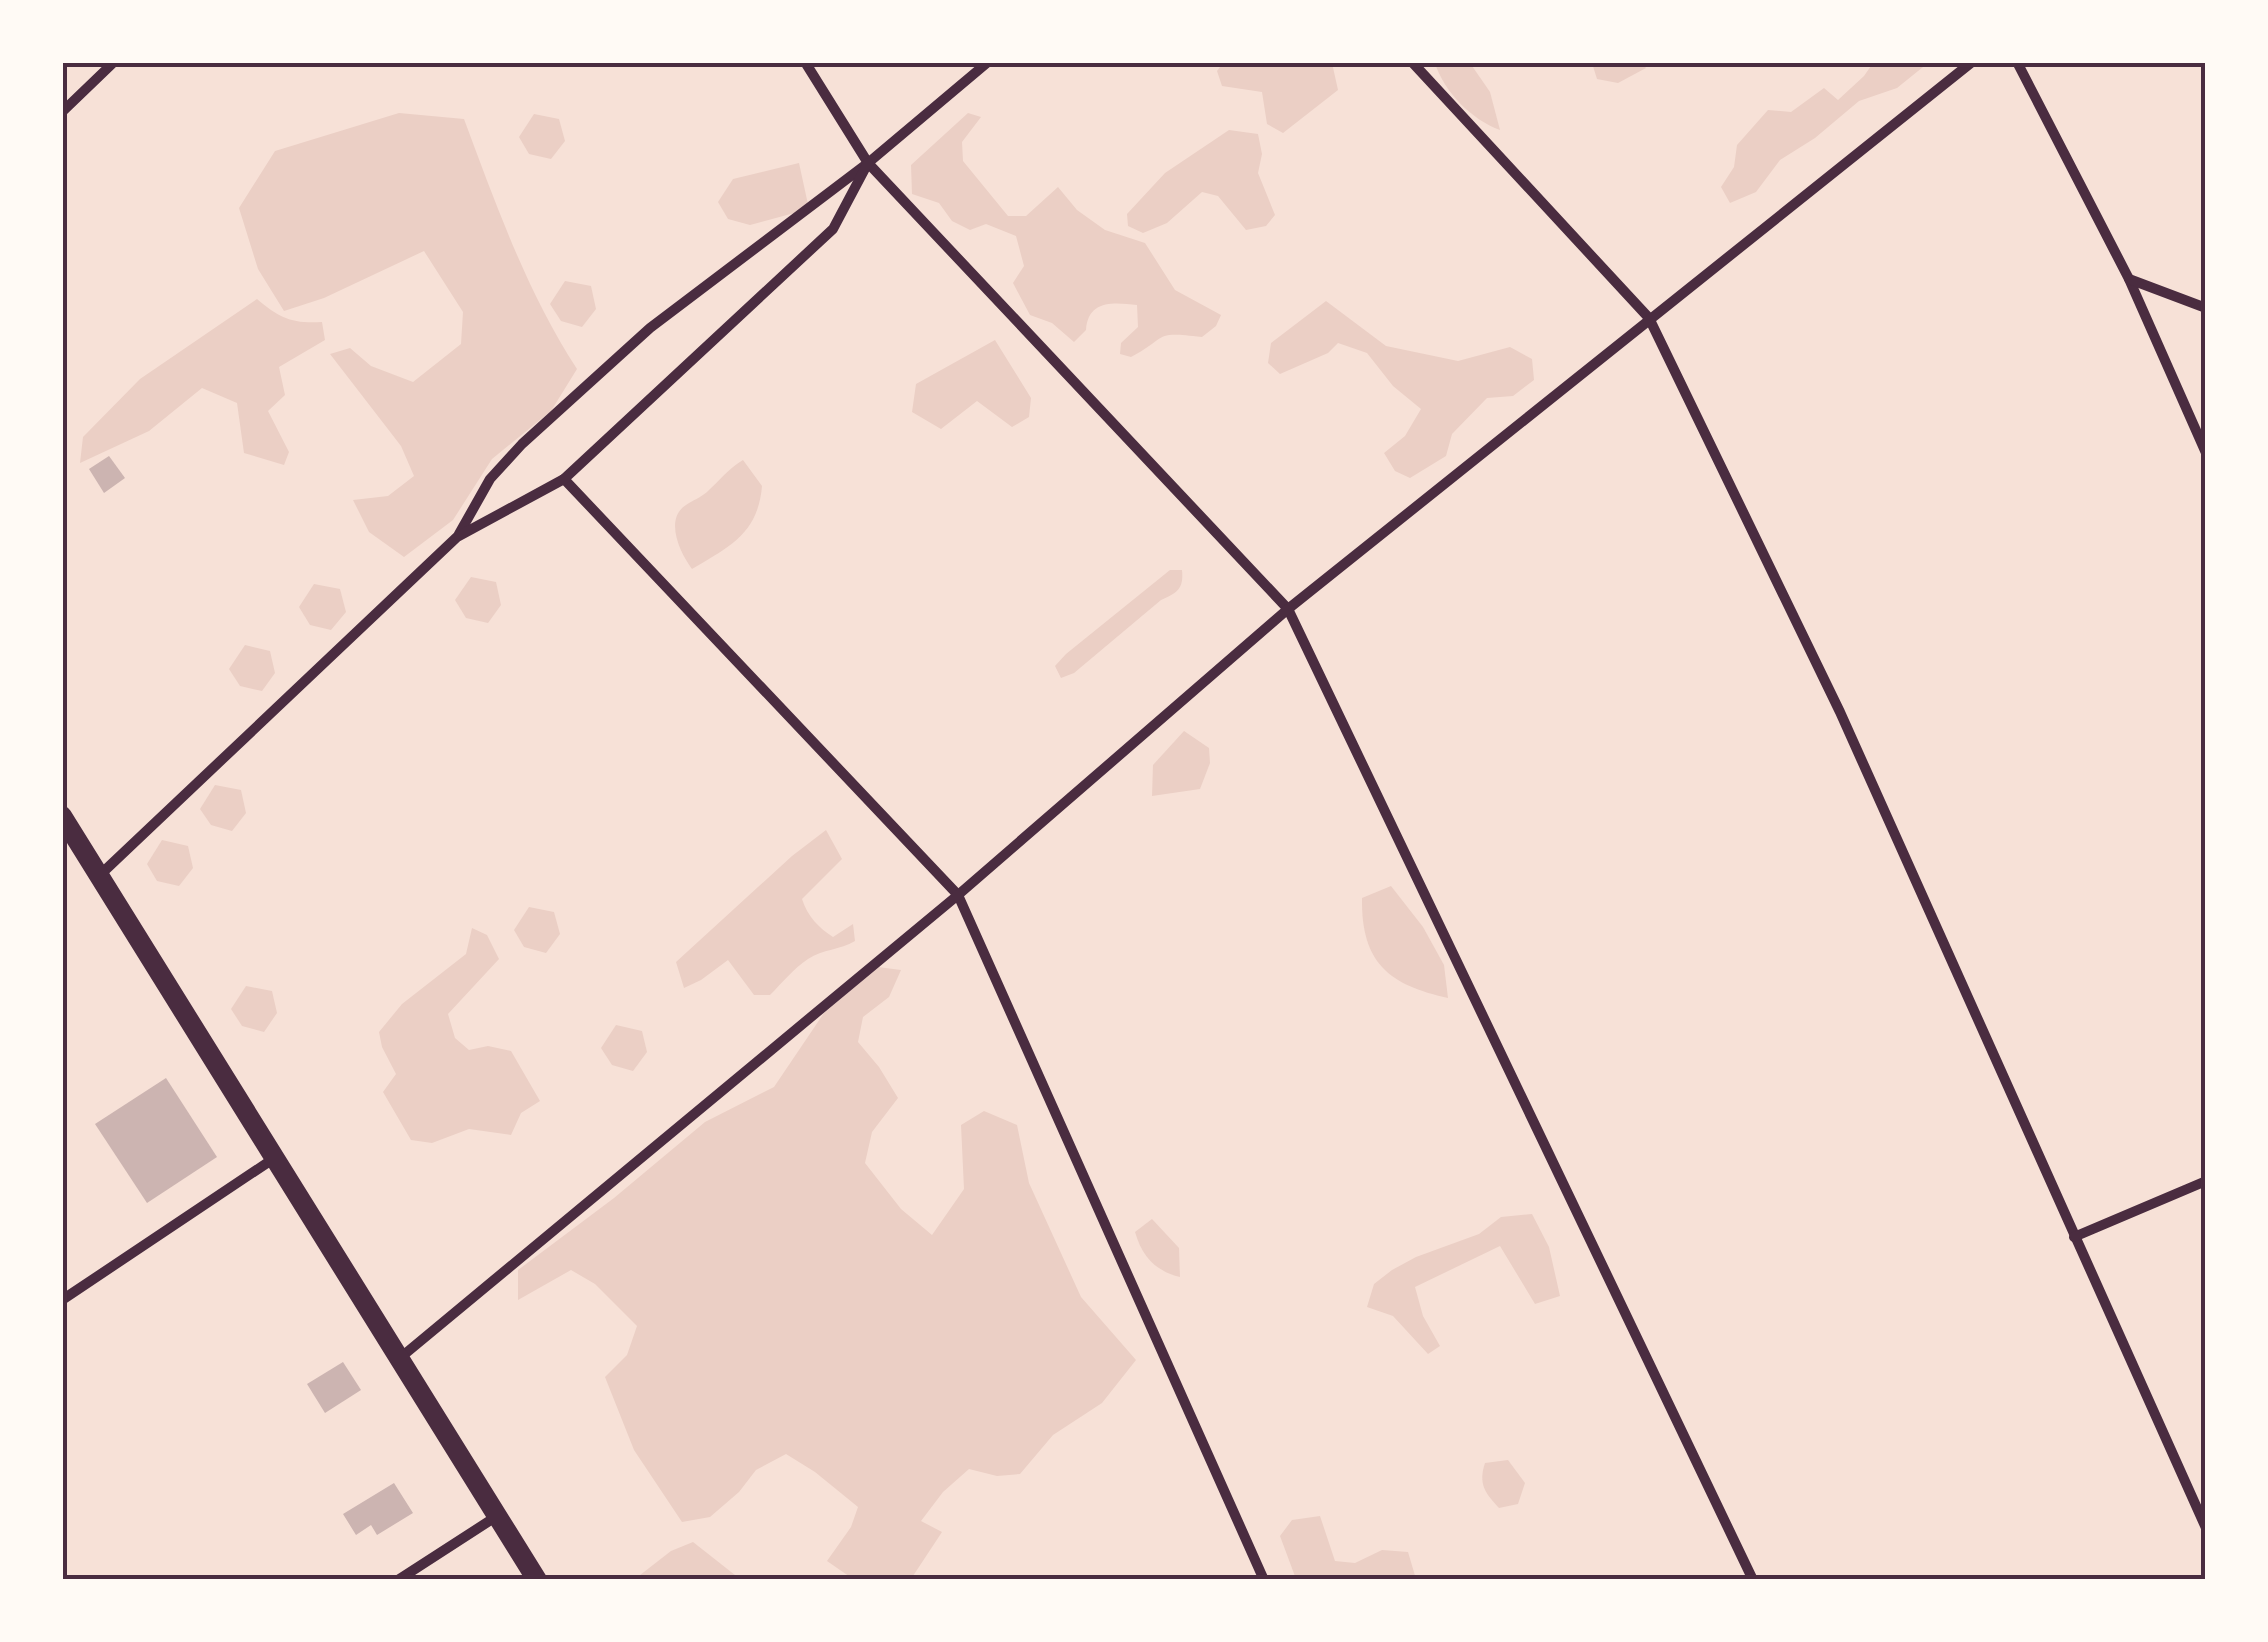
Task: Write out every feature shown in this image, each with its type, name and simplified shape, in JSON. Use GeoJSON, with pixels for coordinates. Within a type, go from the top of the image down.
{"type":"FeatureCollection","features":[{"type":"Feature","properties":{"kind":"main road"},"geometry":{"type":"LineString","coordinates":[[62,816],[537,1580]]}},
{"type":"Feature","properties":{"kind":"street"},"geometry":{"type":"LineString","coordinates":[[62,112],[114,62]]}},
{"type":"Feature","properties":{"kind":"street"},"geometry":{"type":"LineString","coordinates":[[805,62],[868,163],[1288,609],[1753,1580]]}},
{"type":"Feature","properties":{"kind":"street"},"geometry":{"type":"LineString","coordinates":[[457,538],[490,479],[522,444],[650,328],[868,163],[988,62]]}},
{"type":"Feature","properties":{"kind":"street"},"geometry":{"type":"LineString","coordinates":[[1412,62],[1650,318],[1840,712],[2206,1528]]}},
{"type":"Feature","properties":{"kind":"street"},"geometry":{"type":"LineString","coordinates":[[400,1359],[958,895],[1288,609],[1972,62]]}},
{"type":"Feature","properties":{"kind":"street"},"geometry":{"type":"LineString","coordinates":[[2018,62],[2128,279],[2206,454]]}},
{"type":"Feature","properties":{"kind":"street"},"geometry":{"type":"LineString","coordinates":[[100,874],[457,538],[564,479],[832,229],[868,163]]}},
{"type":"Feature","properties":{"kind":"street"},"geometry":{"type":"LineString","coordinates":[[2128,279],[2206,308]]}},
{"type":"Feature","properties":{"kind":"street"},"geometry":{"type":"LineString","coordinates":[[564,479],[958,895],[1264,1580]]}},
{"type":"Feature","properties":{"kind":"street"},"geometry":{"type":"LineString","coordinates":[[62,1300],[273,1159]]}},
{"type":"Feature","properties":{"kind":"street"},"geometry":{"type":"LineString","coordinates":[[2074,1237],[2206,1181]]}},
{"type":"Feature","properties":{"kind":"street"},"geometry":{"type":"LineString","coordinates":[[398,1580],[497,1516]]}},
{"type":"Feature","properties":{"kind":"shaded area"},"geometry":{"type":"Polygon","coordinates":[[[1223,63],[1332,63],[1338,90],[1283,133],[1267,124],[1262,92],[1222,86],[1217,71],[1223,63]]]}},
{"type":"Feature","properties":{"kind":"shaded area"},"geometry":{"type":"Polygon","coordinates":[[[1435,63],[1470,63],[1490,92],[1500,130],[1460,104],[1435,63]]]}},
{"type":"Feature","properties":{"kind":"shaded area"},"geometry":{"type":"Polygon","coordinates":[[[1592,63],[1642,63],[1646,68],[1618,83],[1597,79],[1592,63]]]}},
{"type":"Feature","properties":{"kind":"shaded area"},"geometry":{"type":"Polygon","coordinates":[[[1873,63],[1928,63],[1897,88],[1859,101],[1815,138],[1780,160],[1756,192],[1730,203],[1721,187],[1734,167],[1737,145],[1768,110],[1791,112],[1824,88],[1838,100],[1873,63]]]}},
{"type":"Feature","properties":{"kind":"shaded area"},"geometry":{"type":"Polygon","coordinates":[[[399,113],[464,119],[528,279],[577,369],[551,411],[492,459],[453,520],[404,557],[369,532],[353,500],[388,496],[414,476],[401,446],[330,354],[350,348],[371,366],[413,382],[461,344],[463,312],[424,251],[324,298],[284,311],[258,269],[239,208],[275,151],[399,113]]]}},
{"type":"Feature","properties":{"kind":"shaded area"},"geometry":{"type":"Polygon","coordinates":[[[968,113],[981,117],[962,142],[963,161],[1008,216],[1026,216],[1058,187],[1077,210],[1105,230],[1145,243],[1175,290],[1221,315],[1216,326],[1202,337],[1162,337],[1131,357],[1120,354],[1121,343],[1138,327],[1137,305],[1097,308],[1091,313],[1086,330],[1074,342],[1052,323],[1030,315],[1013,283],[1024,266],[1016,236],[986,224],[970,230],[952,221],[939,203],[912,194],[911,165],[968,113]]]}},
{"type":"Feature","properties":{"kind":"shaded area"},"geometry":{"type":"Polygon","coordinates":[[[534,114],[559,119],[565,141],[551,159],[529,154],[519,137],[534,114]]]}},
{"type":"Feature","properties":{"kind":"shaded area"},"geometry":{"type":"Polygon","coordinates":[[[1229,130],[1258,134],[1262,154],[1258,173],[1275,215],[1266,226],[1246,230],[1218,196],[1202,192],[1167,223],[1143,233],[1128,226],[1127,214],[1165,173],[1229,130]]]}},
{"type":"Feature","properties":{"kind":"shaded area"},"geometry":{"type":"Polygon","coordinates":[[[799,163],[809,209],[750,225],[728,219],[718,202],[733,179],[799,163]]]}},
{"type":"Feature","properties":{"kind":"shaded area"},"geometry":{"type":"Polygon","coordinates":[[[565,281],[591,286],[596,309],[582,327],[561,321],[550,304],[565,281]]]}},
{"type":"Feature","properties":{"kind":"shaded area"},"geometry":{"type":"Polygon","coordinates":[[[257,299],[287,318],[322,322],[325,340],[279,367],[285,395],[268,411],[289,452],[284,465],[244,453],[237,403],[202,388],[149,431],[80,463],[83,437],[140,379],[257,299]]]}},
{"type":"Feature","properties":{"kind":"shaded area"},"geometry":{"type":"Polygon","coordinates":[[[1326,301],[1386,346],[1458,361],[1510,347],[1532,359],[1534,380],[1513,396],[1487,398],[1452,434],[1446,456],[1410,478],[1395,471],[1384,453],[1405,436],[1421,409],[1393,386],[1367,353],[1338,343],[1328,353],[1280,374],[1268,363],[1271,343],[1326,301]]]}},
{"type":"Feature","properties":{"kind":"shaded area"},"geometry":{"type":"Polygon","coordinates":[[[995,340],[1031,398],[1029,417],[1012,427],[977,401],[941,429],[912,412],[916,384],[995,340]]]}},
{"type":"Feature","properties":{"kind":"shaded area"},"geometry":{"type":"Polygon","coordinates":[[[743,460],[762,486],[755,516],[729,546],[692,569],[676,536],[679,511],[743,460]]]}},
{"type":"Feature","properties":{"kind":"shaded area"},"geometry":{"type":"Polygon","coordinates":[[[1170,570],[1182,570],[1178,590],[1074,673],[1061,678],[1055,666],[1066,654],[1170,570]]]}},
{"type":"Feature","properties":{"kind":"shaded area"},"geometry":{"type":"Polygon","coordinates":[[[471,577],[496,582],[501,605],[488,623],[466,618],[455,600],[471,577]]]}},
{"type":"Feature","properties":{"kind":"shaded area"},"geometry":{"type":"Polygon","coordinates":[[[314,584],[340,589],[346,612],[331,630],[310,625],[299,607],[314,584]]]}},
{"type":"Feature","properties":{"kind":"shaded area"},"geometry":{"type":"Polygon","coordinates":[[[245,645],[270,651],[275,673],[262,691],[240,686],[229,669],[245,645]]]}},
{"type":"Feature","properties":{"kind":"shaded area"},"geometry":{"type":"Polygon","coordinates":[[[1184,731],[1209,748],[1210,763],[1200,789],[1152,796],[1153,765],[1184,731]]]}},
{"type":"Feature","properties":{"kind":"shaded area"},"geometry":{"type":"Polygon","coordinates":[[[215,785],[241,790],[246,813],[232,831],[211,825],[200,809],[215,785]]]}},
{"type":"Feature","properties":{"kind":"shaded area"},"geometry":{"type":"Polygon","coordinates":[[[826,830],[842,859],[802,899],[814,921],[833,937],[853,924],[855,941],[808,959],[770,995],[754,995],[728,960],[684,988],[676,962],[826,830]]]}},
{"type":"Feature","properties":{"kind":"shaded area"},"geometry":{"type":"Polygon","coordinates":[[[162,840],[188,846],[193,868],[179,886],[157,881],[147,864],[162,840]]]}},
{"type":"Feature","properties":{"kind":"shaded area"},"geometry":{"type":"Polygon","coordinates":[[[1391,886],[1423,927],[1444,965],[1448,998],[1395,978],[1373,955],[1363,920],[1362,898],[1391,886]]]}},
{"type":"Feature","properties":{"kind":"shaded area"},"geometry":{"type":"Polygon","coordinates":[[[529,907],[554,912],[560,934],[546,953],[524,947],[514,930],[529,907]]]}},
{"type":"Feature","properties":{"kind":"shaded area"},"geometry":{"type":"Polygon","coordinates":[[[472,928],[487,935],[499,959],[448,1014],[455,1038],[469,1050],[488,1046],[511,1051],[540,1101],[521,1113],[511,1135],[469,1129],[432,1143],[411,1140],[383,1092],[396,1074],[379,1032],[402,1004],[466,954],[472,928]]]}},
{"type":"Feature","properties":{"kind":"shaded area"},"geometry":{"type":"Polygon","coordinates":[[[878,967],[901,970],[889,997],[863,1017],[858,1042],[898,1098],[872,1132],[865,1163],[901,1209],[932,1235],[964,1189],[961,1125],[984,1111],[1017,1125],[1029,1183],[1081,1297],[1136,1360],[1102,1403],[1053,1435],[1020,1474],[997,1476],[969,1469],[943,1492],[921,1521],[942,1532],[911,1579],[853,1579],[827,1561],[851,1527],[858,1507],[786,1454],[756,1470],[739,1492],[710,1517],[682,1522],[634,1450],[605,1377],[627,1355],[637,1326],[595,1284],[571,1270],[518,1300],[518,1270],[614,1198],[705,1122],[774,1087],[824,1013],[878,967]]]}},
{"type":"Feature","properties":{"kind":"shaded area"},"geometry":{"type":"Polygon","coordinates":[[[246,986],[272,991],[277,1013],[264,1032],[242,1026],[231,1009],[246,986]]]}},
{"type":"Feature","properties":{"kind":"shaded area"},"geometry":{"type":"Polygon","coordinates":[[[616,1025],[642,1031],[647,1052],[633,1071],[612,1065],[601,1048],[616,1025]]]}},
{"type":"Feature","properties":{"kind":"shaded area"},"geometry":{"type":"Polygon","coordinates":[[[1532,1214],[1549,1247],[1560,1296],[1535,1304],[1500,1246],[1415,1287],[1423,1316],[1440,1346],[1428,1354],[1393,1316],[1367,1307],[1374,1284],[1392,1270],[1479,1234],[1501,1217],[1532,1214]]]}},
{"type":"Feature","properties":{"kind":"shaded area"},"geometry":{"type":"Polygon","coordinates":[[[1152,1219],[1179,1248],[1180,1277],[1157,1266],[1141,1248],[1135,1232],[1152,1219]]]}},
{"type":"Feature","properties":{"kind":"shaded area"},"geometry":{"type":"Polygon","coordinates":[[[1508,1460],[1525,1483],[1518,1504],[1499,1508],[1484,1488],[1483,1470],[1485,1463],[1508,1460]]]}},
{"type":"Feature","properties":{"kind":"shaded area"},"geometry":{"type":"Polygon","coordinates":[[[1320,1516],[1335,1561],[1355,1563],[1382,1550],[1408,1552],[1416,1579],[1296,1579],[1280,1536],[1292,1520],[1320,1516]]]}},
{"type":"Feature","properties":{"kind":"shaded area"},"geometry":{"type":"Polygon","coordinates":[[[693,1542],[740,1579],[635,1579],[671,1551],[693,1542]]]}},
{"type":"Feature","properties":{"kind":"building"},"geometry":{"type":"Polygon","coordinates":[[[109,456],[125,478],[104,493],[89,469],[109,456]]]}},
{"type":"Feature","properties":{"kind":"building"},"geometry":{"type":"Polygon","coordinates":[[[166,1078],[217,1157],[147,1203],[95,1124],[166,1078]]]}},
{"type":"Feature","properties":{"kind":"building"},"geometry":{"type":"Polygon","coordinates":[[[343,1362],[361,1390],[325,1413],[307,1384],[343,1362]]]}},
{"type":"Feature","properties":{"kind":"building"},"geometry":{"type":"Polygon","coordinates":[[[394,1483],[413,1513],[377,1535],[371,1525],[356,1535],[343,1514],[394,1483]]]}}]}
